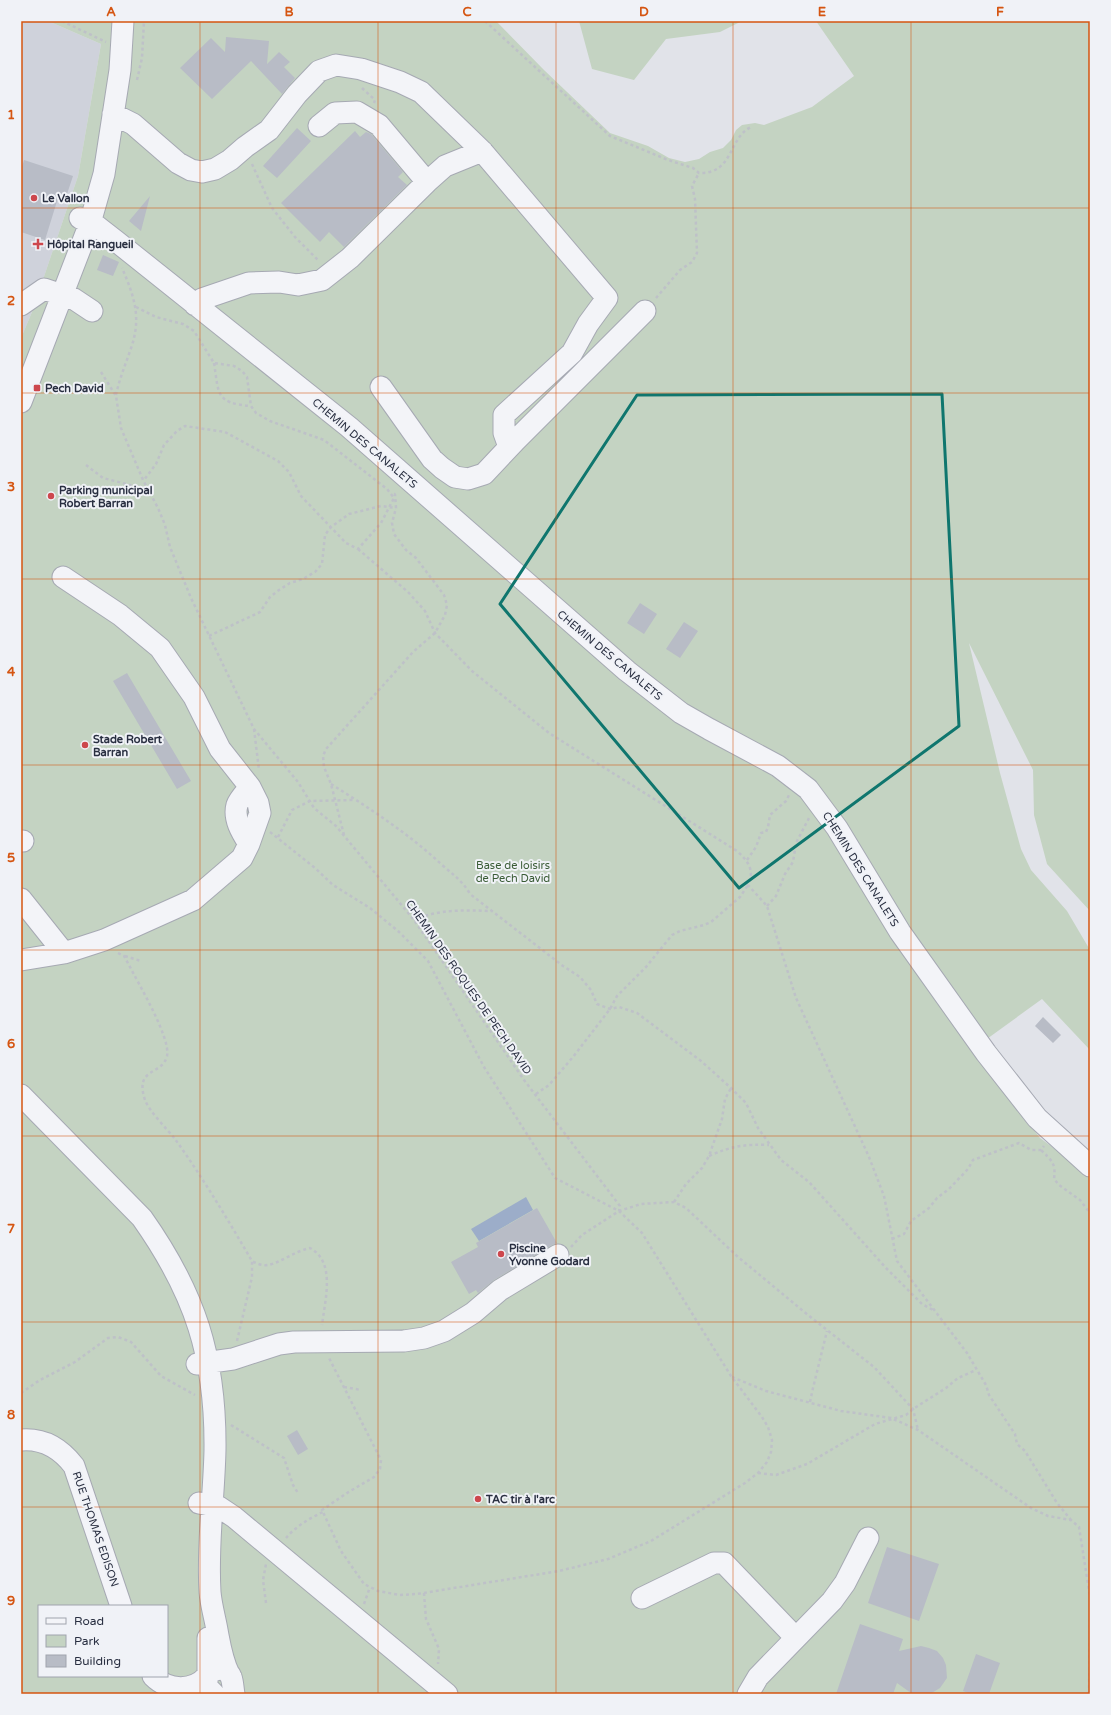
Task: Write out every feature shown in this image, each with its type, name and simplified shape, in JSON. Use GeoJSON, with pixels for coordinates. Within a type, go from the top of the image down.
{"type":"FeatureCollection","features":[{"type":"Feature","properties":{"kind":"street"},"geometry":{"type":"LineString","coordinates":[[21,402],[57,293],[85,221],[108,140],[122,44],[123,21]]}},
{"type":"Feature","properties":{"kind":"street"},"geometry":{"type":"LineString","coordinates":[[113,114],[133,124],[178,163],[191,170],[202,172],[216,169],[230,160],[268,130],[297,94],[319,71],[336,65],[361,69],[400,82],[421,92],[482,151],[607,298],[588,324],[572,353],[504,415],[504,433],[509,447]]}},
{"type":"Feature","properties":{"kind":"street"},"geometry":{"type":"LineString","coordinates":[[318,126],[336,113],[357,112],[379,125],[427,182]]}},
{"type":"Feature","properties":{"kind":"street"},"geometry":{"type":"LineString","coordinates":[[195,305],[202,299],[249,283],[279,282],[298,285],[322,280],[350,258],[445,166],[482,151]]}},
{"type":"Feature","properties":{"kind":"street","name":"CHEMIN DES CANALETS"},"geometry":{"type":"LineString","coordinates":[[85,221],[116,241],[349,428],[627,672],[681,713],[709,730],[778,766],[797,779],[820,804],[837,828],[900,932],[945,996],[1037,1118],[1090,1166]]}},
{"type":"Feature","properties":{"kind":"street"},"geometry":{"type":"LineString","coordinates":[[21,304],[44,289],[74,299],[92,311]]}},
{"type":"Feature","properties":{"kind":"street"},"geometry":{"type":"LineString","coordinates":[[21,368],[57,293]]}},
{"type":"Feature","properties":{"kind":"street"},"geometry":{"type":"LineString","coordinates":[[381,388],[432,459],[455,477],[468,479],[484,474],[645,311]]}},
{"type":"Feature","properties":{"kind":"street"},"geometry":{"type":"LineString","coordinates":[[21,960],[64,953],[104,940],[193,900],[242,858],[260,814],[258,803],[250,787],[220,749],[194,697],[160,648],[120,615],[63,577]]}},
{"type":"Feature","properties":{"kind":"street"},"geometry":{"type":"LineString","coordinates":[[21,899],[64,953]]}},
{"type":"Feature","properties":{"kind":"street"},"geometry":{"type":"LineString","coordinates":[[21,1095],[142,1218],[158,1240],[177,1273],[190,1300],[201,1335],[203,1363],[214,1419],[214,1450],[205,1504],[198,1569],[208,1641],[210,1682]]}},
{"type":"Feature","properties":{"kind":"street"},"geometry":{"type":"LineString","coordinates":[[21,1112],[131,1223],[151,1251],[171,1286],[203,1363],[201,1390],[205,1504],[210,1536],[210,1593],[223,1663],[229,1686]]}},
{"type":"Feature","properties":{"kind":"street"},"geometry":{"type":"LineString","coordinates":[[203,1363],[233,1358],[279,1344],[404,1341],[424,1338],[444,1331],[473,1313],[500,1290],[558,1255]]}},
{"type":"Feature","properties":{"kind":"street","name":"RUE THOMAS EDISON"},"geometry":{"type":"LineString","coordinates":[[21,1440],[31,1439],[50,1444],[66,1455],[74,1466],[121,1605]]}},
{"type":"Feature","properties":{"kind":"street"},"geometry":{"type":"LineString","coordinates":[[205,1504],[219,1508],[234,1517],[439,1688]]}},
{"type":"Feature","properties":{"kind":"street"},"geometry":{"type":"LineString","coordinates":[[748,1694],[758,1676],[832,1601],[845,1583],[868,1538]]}},
{"type":"Feature","properties":{"kind":"street"},"geometry":{"type":"LineString","coordinates":[[642,1598],[714,1563],[724,1563],[796,1638]]}},
{"type":"Feature","properties":{"kind":"street"},"geometry":{"type":"LineString","coordinates":[[210,1682],[216,1669],[226,1671],[229,1686]]}},
{"type":"Feature","properties":{"kind":"street"},"geometry":{"type":"LineString","coordinates":[[142,1677],[148,1687],[157,1694]]}},
{"type":"Feature","properties":{"kind":"street"},"geometry":{"type":"LineString","coordinates":[[154,1677],[167,1686],[178,1688],[192,1687],[202,1682],[210,1682]]}},
{"type":"Feature","properties":{"kind":"path"},"geometry":{"type":"LineString","coordinates":[[62,21],[102,41],[122,44]]}},
{"type":"Feature","properties":{"kind":"path"},"geometry":{"type":"LineString","coordinates":[[485,21],[610,136],[668,160],[693,168],[699,173],[708,173],[717,169],[727,160],[745,130],[751,127]]}},
{"type":"Feature","properties":{"kind":"path"},"geometry":{"type":"LineString","coordinates":[[358,84],[375,100],[374,104],[367,103]]}},
{"type":"Feature","properties":{"kind":"path"},"geometry":{"type":"LineString","coordinates":[[245,147],[258,181],[272,208],[295,237],[331,273]]}},
{"type":"Feature","properties":{"kind":"path"},"geometry":{"type":"LineString","coordinates":[[645,311],[680,270],[692,262],[697,253],[692,186],[699,173]]}},
{"type":"Feature","properties":{"kind":"path"},"geometry":{"type":"LineString","coordinates":[[116,396],[118,385],[136,333],[136,307],[131,289],[121,264]]}},
{"type":"Feature","properties":{"kind":"path"},"geometry":{"type":"LineString","coordinates":[[136,307],[156,317],[183,324],[194,331],[214,363],[217,388],[220,396],[227,402],[237,405],[251,406]]}},
{"type":"Feature","properties":{"kind":"path"},"geometry":{"type":"LineString","coordinates":[[214,363],[234,366],[242,371],[247,377],[251,406],[256,413],[270,421],[324,440],[387,489],[394,498],[396,508],[392,523],[394,534],[406,550],[416,558],[444,595],[447,605],[446,615],[435,633],[413,652],[326,749],[324,756],[324,767],[331,784],[345,838]]}},
{"type":"Feature","properties":{"kind":"path","name":"CHEMIN DES ROQUES DE PECH DAVID"},"geometry":{"type":"LineString","coordinates":[[100,372],[116,396],[121,428],[164,525],[170,547],[191,598],[254,729],[298,782],[314,808],[336,826],[414,920],[536,1094],[620,1206],[619,1211]]}},
{"type":"Feature","properties":{"kind":"path"},"geometry":{"type":"LineString","coordinates":[[143,480],[156,464],[164,445],[177,431],[185,426],[225,432],[278,461],[288,472],[300,496],[346,543],[358,549],[408,592],[425,611],[435,633],[472,671],[549,733],[737,851],[747,860],[751,871],[751,879],[740,897],[712,922],[680,931],[672,935],[646,967],[617,996],[610,1009],[573,1057],[549,1085],[536,1094]]}},
{"type":"Feature","properties":{"kind":"path"},"geometry":{"type":"LineString","coordinates":[[86,465],[103,478],[142,488],[150,494]]}},
{"type":"Feature","properties":{"kind":"path"},"geometry":{"type":"LineString","coordinates":[[358,549],[381,523],[395,494],[410,481]]}},
{"type":"Feature","properties":{"kind":"path"},"geometry":{"type":"LineString","coordinates":[[209,636],[260,612],[270,597],[279,590],[290,583],[303,580],[315,572],[322,564],[326,535],[331,527],[349,514],[381,506],[396,508]]}},
{"type":"Feature","properties":{"kind":"path"},"geometry":{"type":"LineString","coordinates":[[250,787],[259,771],[254,729]]}},
{"type":"Feature","properties":{"kind":"path"},"geometry":{"type":"LineString","coordinates":[[747,860],[756,847],[762,833],[766,832],[770,815],[786,801],[789,796],[789,790],[797,779]]}},
{"type":"Feature","properties":{"kind":"path"},"geometry":{"type":"LineString","coordinates":[[331,784],[426,850],[464,883],[470,894],[563,966],[580,977],[591,990],[597,1004],[610,1009],[619,1007],[637,1013],[701,1061],[746,1103],[758,1128],[781,1160],[809,1182],[891,1273],[922,1304],[936,1312]]}},
{"type":"Feature","properties":{"kind":"path"},"geometry":{"type":"LineString","coordinates":[[278,838],[292,810],[310,801],[334,799],[356,800]]}},
{"type":"Feature","properties":{"kind":"path"},"geometry":{"type":"LineString","coordinates":[[767,906],[776,896],[785,874],[793,862],[796,843],[808,819],[820,804]]}},
{"type":"Feature","properties":{"kind":"path"},"geometry":{"type":"LineString","coordinates":[[252,835],[278,838],[333,885],[370,908],[398,931],[428,961],[484,1067],[555,1178],[619,1211],[642,1233],[731,1376],[762,1417],[772,1440],[771,1452],[767,1462],[758,1473],[745,1483],[651,1542],[608,1559],[559,1571],[424,1593],[400,1595],[378,1591],[364,1584],[341,1551],[323,1512]]}},
{"type":"Feature","properties":{"kind":"path"},"geometry":{"type":"LineString","coordinates":[[748,885],[767,906],[796,998],[862,1141],[880,1185],[889,1216],[897,1261],[967,1353],[986,1385],[989,1395],[1015,1434],[1017,1444],[1025,1451],[1057,1503],[1071,1520],[1080,1527],[1090,1597]]}},
{"type":"Feature","properties":{"kind":"path"},"geometry":{"type":"LineString","coordinates":[[414,920],[439,911],[491,911]]}},
{"type":"Feature","properties":{"kind":"path"},"geometry":{"type":"LineString","coordinates":[[104,940],[107,946],[124,956],[140,961]]}},
{"type":"Feature","properties":{"kind":"path"},"geometry":{"type":"LineString","coordinates":[[124,956],[159,1025],[167,1045],[167,1057],[164,1063],[145,1078],[142,1085],[146,1102],[175,1139],[214,1197],[252,1262],[252,1277],[233,1358]]}},
{"type":"Feature","properties":{"kind":"path"},"geometry":{"type":"LineString","coordinates":[[674,1202],[686,1184],[702,1168],[709,1156],[722,1119],[725,1099],[731,1088]]}},
{"type":"Feature","properties":{"kind":"path"},"geometry":{"type":"LineString","coordinates":[[1041,1150],[1046,1143],[1056,1135]]}},
{"type":"Feature","properties":{"kind":"path"},"geometry":{"type":"LineString","coordinates":[[892,1238],[904,1234],[911,1221],[929,1208],[937,1198],[949,1189],[968,1169],[974,1160],[1019,1143],[1031,1150],[1041,1150],[1054,1163],[1054,1179],[1059,1185],[1080,1200],[1090,1213]]}},
{"type":"Feature","properties":{"kind":"path"},"geometry":{"type":"LineString","coordinates":[[709,1156],[723,1149],[745,1144],[770,1145]]}},
{"type":"Feature","properties":{"kind":"path"},"geometry":{"type":"LineString","coordinates":[[558,1255],[573,1245],[582,1236],[619,1211],[641,1204],[674,1202],[686,1208],[738,1258],[827,1331],[874,1367],[913,1409],[918,1430]]}},
{"type":"Feature","properties":{"kind":"path"},"geometry":{"type":"LineString","coordinates":[[252,1262],[261,1265],[268,1265],[301,1250],[310,1248],[317,1252],[326,1267],[327,1276],[321,1333],[322,1342],[381,1460],[380,1469],[374,1477],[347,1493],[322,1510],[323,1512],[316,1515],[291,1533],[276,1551],[265,1565],[263,1580],[266,1603]]}},
{"type":"Feature","properties":{"kind":"path"},"geometry":{"type":"LineString","coordinates":[[810,1402],[827,1331]]}},
{"type":"Feature","properties":{"kind":"path"},"geometry":{"type":"LineString","coordinates":[[21,1393],[40,1380],[76,1362],[108,1338],[118,1337],[131,1342],[161,1376],[187,1390]]}},
{"type":"Feature","properties":{"kind":"path"},"geometry":{"type":"LineString","coordinates":[[758,1473],[776,1475],[807,1464],[875,1424],[891,1418],[906,1415],[958,1378],[976,1370]]}},
{"type":"Feature","properties":{"kind":"path"},"geometry":{"type":"LineString","coordinates":[[731,1376],[766,1391],[841,1411],[891,1418],[918,1430],[1031,1508],[1048,1516],[1071,1520]]}},
{"type":"Feature","properties":{"kind":"path"},"geometry":{"type":"LineString","coordinates":[[344,1387],[361,1390]]}},
{"type":"Feature","properties":{"kind":"path"},"geometry":{"type":"LineString","coordinates":[[214,1419],[227,1422],[284,1458],[293,1485],[298,1493]]}},
{"type":"Feature","properties":{"kind":"path"},"geometry":{"type":"LineString","coordinates":[[424,1593],[426,1619],[439,1649],[439,1688]]}},
{"type":"Feature","properties":{"kind":"path"},"geometry":{"type":"LineString","coordinates":[[1090,1616],[1090,1694]]}},
{"type":"Feature","properties":{"kind":"highlighted area"},"geometry":{"type":"Polygon","coordinates":[[[942,394],[959,726],[739,888],[500,604],[637,395],[942,394]]]}},
{"type":"Feature","properties":{"kind":"shaded area","name":"Hôpital Rangueil"},"geometry":{"type":"Polygon","coordinates":[[[21,21],[48,21],[101,44],[78,176],[32,312],[21,338],[21,21]]]}},
{"type":"Feature","properties":{"kind":"green space","name":"Base de loisirs de Pech David"},"geometry":{"type":"Polygon","coordinates":[[[48,21],[496,21],[544,70],[610,133],[648,146],[669,158],[685,162],[699,159],[710,152],[723,148],[731,140],[736,130],[742,125],[755,123],[764,125],[812,107],[854,76],[816,21],[1090,21],[1090,911],[1047,864],[1034,815],[1033,770],[969,643],[1000,773],[1021,849],[1031,870],[1067,911],[1090,950],[1090,1050],[1042,999],[973,1049],[1040,1138],[1090,1175],[1090,1694],[21,1694],[21,338],[32,312],[78,176],[101,44],[48,21]]]}},
{"type":"Feature","properties":{"kind":"green space"},"geometry":{"type":"Polygon","coordinates":[[[579,21],[742,21],[720,32],[666,39],[634,80],[592,69],[579,21]]]}},
{"type":"Feature","properties":{"kind":"water"},"geometry":{"type":"Polygon","coordinates":[[[526,1197],[533,1210],[479,1241],[471,1229],[526,1197]]]}},
{"type":"Feature","properties":{"kind":"building"},"geometry":{"type":"Polygon","coordinates":[[[226,37],[269,41],[267,64],[279,52],[290,62],[284,67],[295,78],[282,94],[251,61],[212,99],[180,68],[211,38],[225,52],[226,37]]]}},
{"type":"Feature","properties":{"kind":"building"},"geometry":{"type":"Polygon","coordinates":[[[297,128],[311,141],[277,178],[263,166],[297,128]]]}},
{"type":"Feature","properties":{"kind":"building"},"geometry":{"type":"Polygon","coordinates":[[[355,131],[360,137],[366,132],[371,134],[403,172],[398,177],[407,185],[344,247],[329,232],[320,242],[281,203],[355,131]]]}},
{"type":"Feature","properties":{"kind":"building","name":"Le Vallon"},"geometry":{"type":"Polygon","coordinates":[[[24,160],[73,176],[65,200],[58,198],[45,240],[21,232],[21,170],[24,160]]]}},
{"type":"Feature","properties":{"kind":"building"},"geometry":{"type":"Polygon","coordinates":[[[150,196],[141,231],[129,221],[150,196]]]}},
{"type":"Feature","properties":{"kind":"building"},"geometry":{"type":"Polygon","coordinates":[[[103,255],[119,262],[113,276],[97,270],[103,255]]]}},
{"type":"Feature","properties":{"kind":"building"},"geometry":{"type":"Polygon","coordinates":[[[640,603],[657,614],[644,634],[627,623],[640,603]]]}},
{"type":"Feature","properties":{"kind":"building"},"geometry":{"type":"Polygon","coordinates":[[[684,622],[698,631],[680,658],[666,649],[684,622]]]}},
{"type":"Feature","properties":{"kind":"building"},"geometry":{"type":"Polygon","coordinates":[[[127,673],[191,781],[177,789],[113,681],[127,673]]]}},
{"type":"Feature","properties":{"kind":"building"},"geometry":{"type":"Polygon","coordinates":[[[1043,1017],[1061,1035],[1053,1043],[1035,1026],[1043,1017]]]}},
{"type":"Feature","properties":{"kind":"building","name":"Piscine Yvonne Godard"},"geometry":{"type":"Polygon","coordinates":[[[537,1208],[557,1243],[494,1280],[478,1293],[476,1290],[469,1294],[451,1262],[478,1247],[476,1243],[537,1208]]]}},
{"type":"Feature","properties":{"kind":"building"},"geometry":{"type":"Polygon","coordinates":[[[297,1430],[308,1449],[298,1455],[287,1436],[297,1430]]]}},
{"type":"Feature","properties":{"kind":"building"},"geometry":{"type":"Polygon","coordinates":[[[887,1547],[939,1564],[919,1621],[868,1603],[887,1547]]]}},
{"type":"Feature","properties":{"kind":"building"},"geometry":{"type":"Polygon","coordinates":[[[860,1624],[903,1639],[899,1651],[921,1646],[937,1651],[943,1658],[946,1665],[947,1678],[940,1688],[930,1694],[911,1693],[897,1683],[893,1694],[836,1694],[860,1624]]]}},
{"type":"Feature","properties":{"kind":"building"},"geometry":{"type":"Polygon","coordinates":[[[976,1654],[1000,1663],[989,1694],[971,1694],[963,1691],[976,1654]]]}},
{"type":"Feature","properties":{"kind":"place","name":"Le Vallon"},"geometry":{"type":"Point","coordinates":[34,198]}},
{"type":"Feature","properties":{"kind":"place","name":"Hôpital Rangueil"},"geometry":{"type":"Point","coordinates":[38,244]}},
{"type":"Feature","properties":{"kind":"place","name":"Pech David"},"geometry":{"type":"Point","coordinates":[37,388]}},
{"type":"Feature","properties":{"kind":"place","name":"Parking municipal Robert Barran"},"geometry":{"type":"Point","coordinates":[51,496]}},
{"type":"Feature","properties":{"kind":"place","name":"Stade Robert Barran"},"geometry":{"type":"Point","coordinates":[85,745]}},
{"type":"Feature","properties":{"kind":"place","name":"Piscine Yvonne Godard"},"geometry":{"type":"Point","coordinates":[501,1254]}},
{"type":"Feature","properties":{"kind":"place","name":"TAC tir à l'arc"},"geometry":{"type":"Point","coordinates":[478,1499]}}]}
